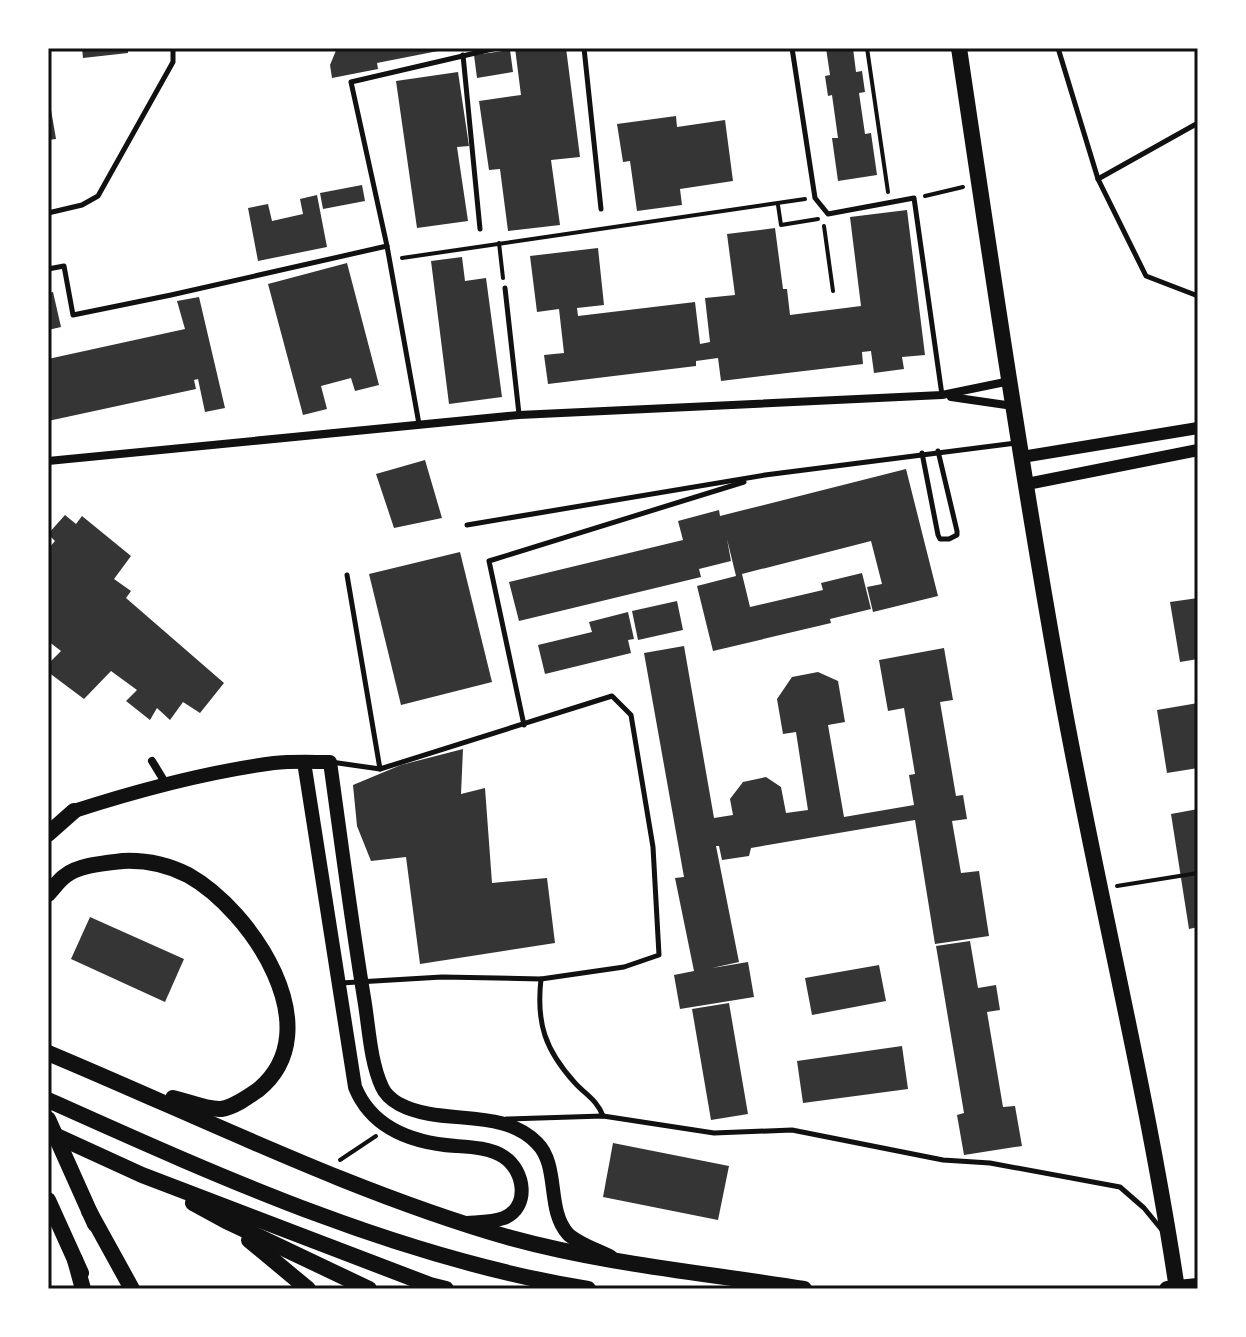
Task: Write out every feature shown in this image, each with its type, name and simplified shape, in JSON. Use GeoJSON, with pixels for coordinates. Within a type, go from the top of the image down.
{"type":"FeatureCollection","features":[{"type":"Feature","properties":{"kind":"main road"},"geometry":{"type":"LineString","coordinates":[[959,48],[1058,675],[1177,1289]]}},
{"type":"Feature","properties":{"kind":"main road"},"geometry":{"type":"LineString","coordinates":[[48,816],[166,784],[277,762],[330,762],[361,982],[376,1072],[383,1091],[396,1103],[414,1111],[512,1126],[540,1145],[551,1175],[561,1224],[570,1236],[622,1262]]}},
{"type":"Feature","properties":{"kind":"main road"},"geometry":{"type":"LineString","coordinates":[[304,762],[355,1087],[367,1110],[378,1121],[406,1138],[502,1155],[510,1162],[522,1186],[522,1197],[515,1211],[503,1218],[463,1224]]}},
{"type":"Feature","properties":{"kind":"main road"},"geometry":{"type":"LineString","coordinates":[[48,834],[74,811]]}},
{"type":"Feature","properties":{"kind":"main road"},"geometry":{"type":"LineString","coordinates":[[48,894],[66,874],[113,862],[140,860],[186,874],[235,912],[253,934],[278,979],[286,1009],[287,1041],[281,1065],[267,1083],[247,1098],[220,1109],[103,1076]]}},
{"type":"Feature","properties":{"kind":"main road"},"geometry":{"type":"LineString","coordinates":[[48,1053],[398,1201],[463,1224],[514,1239],[622,1262],[804,1289]]}},
{"type":"Feature","properties":{"kind":"main road"},"geometry":{"type":"LineString","coordinates":[[48,1100],[314,1213],[456,1261],[588,1289]]}},
{"type":"Feature","properties":{"kind":"main road"},"geometry":{"type":"LineString","coordinates":[[48,1119],[124,1289]]}},
{"type":"Feature","properties":{"kind":"main road"},"geometry":{"type":"LineString","coordinates":[[48,1132],[142,1175],[446,1289]]}},
{"type":"Feature","properties":{"kind":"main road"},"geometry":{"type":"LineString","coordinates":[[142,1175],[226,1221],[369,1289]]}},
{"type":"Feature","properties":{"kind":"main road"},"geometry":{"type":"LineString","coordinates":[[48,1200],[86,1289]]}},
{"type":"Feature","properties":{"kind":"main road"},"geometry":{"type":"LineString","coordinates":[[89,1211],[132,1289]]}},
{"type":"Feature","properties":{"kind":"main road"},"geometry":{"type":"LineString","coordinates":[[226,1221],[308,1289]]}},
{"type":"Feature","properties":{"kind":"main road"},"geometry":{"type":"LineString","coordinates":[[1167,1289],[1198,1286]]}},
{"type":"Feature","properties":{"kind":"street"},"geometry":{"type":"LineString","coordinates":[[48,461],[519,415],[942,395],[1010,381]]}},
{"type":"Feature","properties":{"kind":"street"},"geometry":{"type":"LineString","coordinates":[[942,395],[1014,406]]}},
{"type":"Feature","properties":{"kind":"street"},"geometry":{"type":"LineString","coordinates":[[1021,450],[1198,428]]}},
{"type":"Feature","properties":{"kind":"street"},"geometry":{"type":"LineString","coordinates":[[1027,484],[1198,450]]}},
{"type":"Feature","properties":{"kind":"street"},"geometry":{"type":"LineString","coordinates":[[152,761],[166,784]]}},
{"type":"Feature","properties":{"kind":"lane"},"geometry":{"type":"LineString","coordinates":[[48,213],[82,205],[98,196],[173,62],[173,48]]}},
{"type":"Feature","properties":{"kind":"lane"},"geometry":{"type":"LineString","coordinates":[[419,424],[387,246],[351,82],[497,48]]}},
{"type":"Feature","properties":{"kind":"lane"},"geometry":{"type":"LineString","coordinates":[[584,48],[601,209]]}},
{"type":"Feature","properties":{"kind":"lane"},"geometry":{"type":"LineString","coordinates":[[792,48],[815,198],[828,214],[914,198],[942,395]]}},
{"type":"Feature","properties":{"kind":"lane"},"geometry":{"type":"LineString","coordinates":[[1058,48],[1098,179],[1146,276],[1198,296]]}},
{"type":"Feature","properties":{"kind":"lane"},"geometry":{"type":"LineString","coordinates":[[463,55],[480,229]]}},
{"type":"Feature","properties":{"kind":"lane"},"geometry":{"type":"LineString","coordinates":[[1098,179],[1198,123]]}},
{"type":"Feature","properties":{"kind":"lane"},"geometry":{"type":"LineString","coordinates":[[48,269],[64,266],[73,315],[387,246]]}},
{"type":"Feature","properties":{"kind":"lane"},"geometry":{"type":"LineString","coordinates":[[505,288],[519,415]]}},
{"type":"Feature","properties":{"kind":"lane"},"geometry":{"type":"LineString","coordinates":[[467,525],[765,475],[922,453],[1021,450]]}},
{"type":"Feature","properties":{"kind":"lane"},"geometry":{"type":"LineString","coordinates":[[922,453],[938,535],[940,539],[949,539],[957,535],[957,531],[938,451]]}},
{"type":"Feature","properties":{"kind":"lane"},"geometry":{"type":"LineString","coordinates":[[524,725],[489,561],[765,475]]}},
{"type":"Feature","properties":{"kind":"lane"},"geometry":{"type":"LineString","coordinates":[[347,575],[380,769]]}},
{"type":"Feature","properties":{"kind":"lane"},"geometry":{"type":"LineString","coordinates":[[330,762],[380,769],[612,696],[631,715],[653,847],[659,955],[624,967],[541,979],[442,977],[339,983]]}},
{"type":"Feature","properties":{"kind":"lane"},"geometry":{"type":"LineString","coordinates":[[541,979],[538,1008],[554,1058],[577,1086],[599,1104],[603,1116]]}},
{"type":"Feature","properties":{"kind":"lane"},"geometry":{"type":"LineString","coordinates":[[486,1120],[603,1116],[714,1133],[792,1130],[943,1160],[990,1163],[1120,1187],[1144,1208],[1170,1241]]}},
{"type":"Feature","properties":{"kind":"path"},"geometry":{"type":"LineString","coordinates":[[867,48],[890,202]]}},
{"type":"Feature","properties":{"kind":"path"},"geometry":{"type":"LineString","coordinates":[[914,198],[979,183]]}},
{"type":"Feature","properties":{"kind":"path"},"geometry":{"type":"LineString","coordinates":[[389,260],[815,198]]}},
{"type":"Feature","properties":{"kind":"path"},"geometry":{"type":"LineString","coordinates":[[778,205],[781,225]]}},
{"type":"Feature","properties":{"kind":"path"},"geometry":{"type":"LineString","coordinates":[[825,234],[833,291]]}},
{"type":"Feature","properties":{"kind":"path"},"geometry":{"type":"LineString","coordinates":[[499,243],[501,264]]}},
{"type":"Feature","properties":{"kind":"path"},"geometry":{"type":"LineString","coordinates":[[1100,889],[1198,873]]}},
{"type":"Feature","properties":{"kind":"path"},"geometry":{"type":"LineString","coordinates":[[325,1170],[389,1127]]}},
{"type":"Feature","properties":{"kind":"building"},"geometry":{"type":"Polygon","coordinates":[[[82,48],[128,48],[128,53],[83,58],[82,48]]]}},
{"type":"Feature","properties":{"kind":"building"},"geometry":{"type":"Polygon","coordinates":[[[337,48],[437,48],[438,51],[377,63],[378,69],[332,78],[330,65],[337,48]]]}},
{"type":"Feature","properties":{"kind":"building"},"geometry":{"type":"Polygon","coordinates":[[[515,48],[566,48],[580,157],[551,160],[560,225],[508,231],[500,169],[489,170],[479,101],[521,95],[515,48]]]}},
{"type":"Feature","properties":{"kind":"building"},"geometry":{"type":"Polygon","coordinates":[[[826,48],[853,48],[856,72],[862,71],[865,92],[859,93],[865,134],[871,133],[877,175],[838,181],[832,138],[838,138],[832,95],[828,96],[825,76],[830,75],[826,48]]]}},
{"type":"Feature","properties":{"kind":"building"},"geometry":{"type":"Polygon","coordinates":[[[510,50],[513,72],[477,78],[474,55],[510,50]]]}},
{"type":"Feature","properties":{"kind":"building"},"geometry":{"type":"Polygon","coordinates":[[[458,72],[469,146],[457,147],[468,221],[417,228],[396,81],[458,72]]]}},
{"type":"Feature","properties":{"kind":"building"},"geometry":{"type":"Polygon","coordinates":[[[48,105],[56,139],[48,140],[48,105]]]}},
{"type":"Feature","properties":{"kind":"building"},"geometry":{"type":"Polygon","coordinates":[[[676,116],[677,127],[725,120],[733,181],[680,189],[682,205],[637,211],[630,161],[623,162],[617,124],[676,116]]]}},
{"type":"Feature","properties":{"kind":"building"},"geometry":{"type":"Polygon","coordinates":[[[362,185],[365,201],[323,209],[320,193],[362,185]]]}},
{"type":"Feature","properties":{"kind":"building"},"geometry":{"type":"Polygon","coordinates":[[[317,195],[327,247],[258,261],[248,208],[268,204],[272,221],[303,214],[300,199],[317,195]]]}},
{"type":"Feature","properties":{"kind":"building"},"geometry":{"type":"Polygon","coordinates":[[[907,210],[925,355],[902,357],[904,369],[874,373],[871,351],[862,352],[863,364],[721,381],[718,358],[696,361],[696,366],[548,384],[544,355],[564,353],[559,309],[537,312],[530,256],[598,248],[604,305],[577,308],[578,316],[695,302],[700,344],[710,342],[705,298],[735,295],[727,234],[775,228],[783,289],[787,289],[790,315],[861,306],[850,217],[907,210]]]}},
{"type":"Feature","properties":{"kind":"building"},"geometry":{"type":"Polygon","coordinates":[[[462,257],[465,281],[486,278],[502,397],[449,404],[431,261],[462,257]]]}},
{"type":"Feature","properties":{"kind":"building"},"geometry":{"type":"Polygon","coordinates":[[[347,263],[379,385],[355,391],[351,378],[321,386],[327,409],[303,415],[268,284],[347,263]]]}},
{"type":"Feature","properties":{"kind":"building"},"geometry":{"type":"Polygon","coordinates":[[[53,292],[61,327],[48,330],[48,293],[53,292]]]}},
{"type":"Feature","properties":{"kind":"building"},"geometry":{"type":"Polygon","coordinates":[[[199,297],[225,408],[205,412],[198,379],[194,380],[196,389],[48,421],[48,359],[185,329],[177,301],[199,297]]]}},
{"type":"Feature","properties":{"kind":"building"},"geometry":{"type":"Polygon","coordinates":[[[425,460],[442,518],[394,528],[376,474],[425,460]]]}},
{"type":"Feature","properties":{"kind":"building"},"geometry":{"type":"Polygon","coordinates":[[[906,469],[938,596],[873,612],[867,587],[882,584],[871,541],[742,574],[750,607],[823,590],[821,583],[862,573],[871,609],[830,619],[831,623],[713,651],[697,586],[736,576],[727,539],[731,561],[699,569],[701,577],[519,621],[509,582],[683,540],[678,521],[719,510],[720,516],[906,469]]]}},
{"type":"Feature","properties":{"kind":"building"},"geometry":{"type":"Polygon","coordinates":[[[65,515],[76,524],[82,516],[131,556],[114,579],[131,591],[126,598],[224,683],[200,713],[183,702],[170,720],[157,708],[150,720],[126,701],[137,690],[111,671],[84,699],[48,672],[48,664],[61,651],[48,641],[48,549],[55,541],[48,534],[65,515]]]}},
{"type":"Feature","properties":{"kind":"building"},"geometry":{"type":"Polygon","coordinates":[[[460,552],[492,682],[401,705],[369,574],[460,552]]]}},
{"type":"Feature","properties":{"kind":"building"},"geometry":{"type":"Polygon","coordinates":[[[1198,598],[1198,659],[1180,662],[1170,602],[1198,598]]]}},
{"type":"Feature","properties":{"kind":"building"},"geometry":{"type":"Polygon","coordinates":[[[677,601],[683,630],[638,640],[632,611],[677,601]]]}},
{"type":"Feature","properties":{"kind":"building"},"geometry":{"type":"Polygon","coordinates":[[[628,612],[634,639],[628,640],[631,653],[545,674],[538,645],[592,632],[589,622],[628,612]]]}},
{"type":"Feature","properties":{"kind":"building"},"geometry":{"type":"Polygon","coordinates":[[[684,646],[714,818],[733,815],[730,799],[743,782],[766,777],[781,787],[786,813],[808,810],[796,732],[783,734],[777,699],[792,677],[818,672],[838,681],[845,722],[828,725],[844,817],[914,805],[909,775],[915,774],[904,708],[888,711],[879,660],[944,648],[953,700],[940,702],[956,796],[963,795],[967,819],[952,821],[961,873],[979,871],[989,936],[935,944],[915,820],[751,848],[749,856],[722,860],[719,846],[716,846],[739,962],[712,968],[748,962],[754,997],[680,1009],[674,975],[694,971],[675,878],[684,877],[644,653],[684,646]]]}},
{"type":"Feature","properties":{"kind":"building"},"geometry":{"type":"Polygon","coordinates":[[[1198,703],[1198,768],[1167,773],[1157,710],[1198,703]]]}},
{"type":"Feature","properties":{"kind":"building"},"geometry":{"type":"Polygon","coordinates":[[[463,749],[461,794],[485,788],[492,883],[547,878],[555,943],[420,964],[406,857],[371,861],[357,826],[353,785],[401,765],[463,749]]]}},
{"type":"Feature","properties":{"kind":"building"},"geometry":{"type":"Polygon","coordinates":[[[1198,809],[1198,927],[1189,929],[1171,814],[1198,809]]]}},
{"type":"Feature","properties":{"kind":"building"},"geometry":{"type":"Polygon","coordinates":[[[90,917],[184,959],[165,1002],[71,959],[90,917]]]}},
{"type":"Feature","properties":{"kind":"building"},"geometry":{"type":"Polygon","coordinates":[[[970,941],[978,988],[996,985],[1000,1010],[987,1012],[1003,1107],[1015,1106],[1022,1146],[964,1155],[957,1115],[964,1113],[936,946],[970,941]]]}},
{"type":"Feature","properties":{"kind":"building"},"geometry":{"type":"Polygon","coordinates":[[[879,965],[886,1001],[812,1015],[805,978],[879,965]]]}},
{"type":"Feature","properties":{"kind":"building"},"geometry":{"type":"Polygon","coordinates":[[[729,1003],[748,1114],[711,1120],[692,1009],[729,1003]]]}},
{"type":"Feature","properties":{"kind":"building"},"geometry":{"type":"Polygon","coordinates":[[[902,1046],[908,1089],[803,1103],[797,1061],[902,1046]]]}},
{"type":"Feature","properties":{"kind":"building"},"geometry":{"type":"Polygon","coordinates":[[[613,1143],[729,1166],[718,1220],[603,1197],[613,1143]]]}}]}
